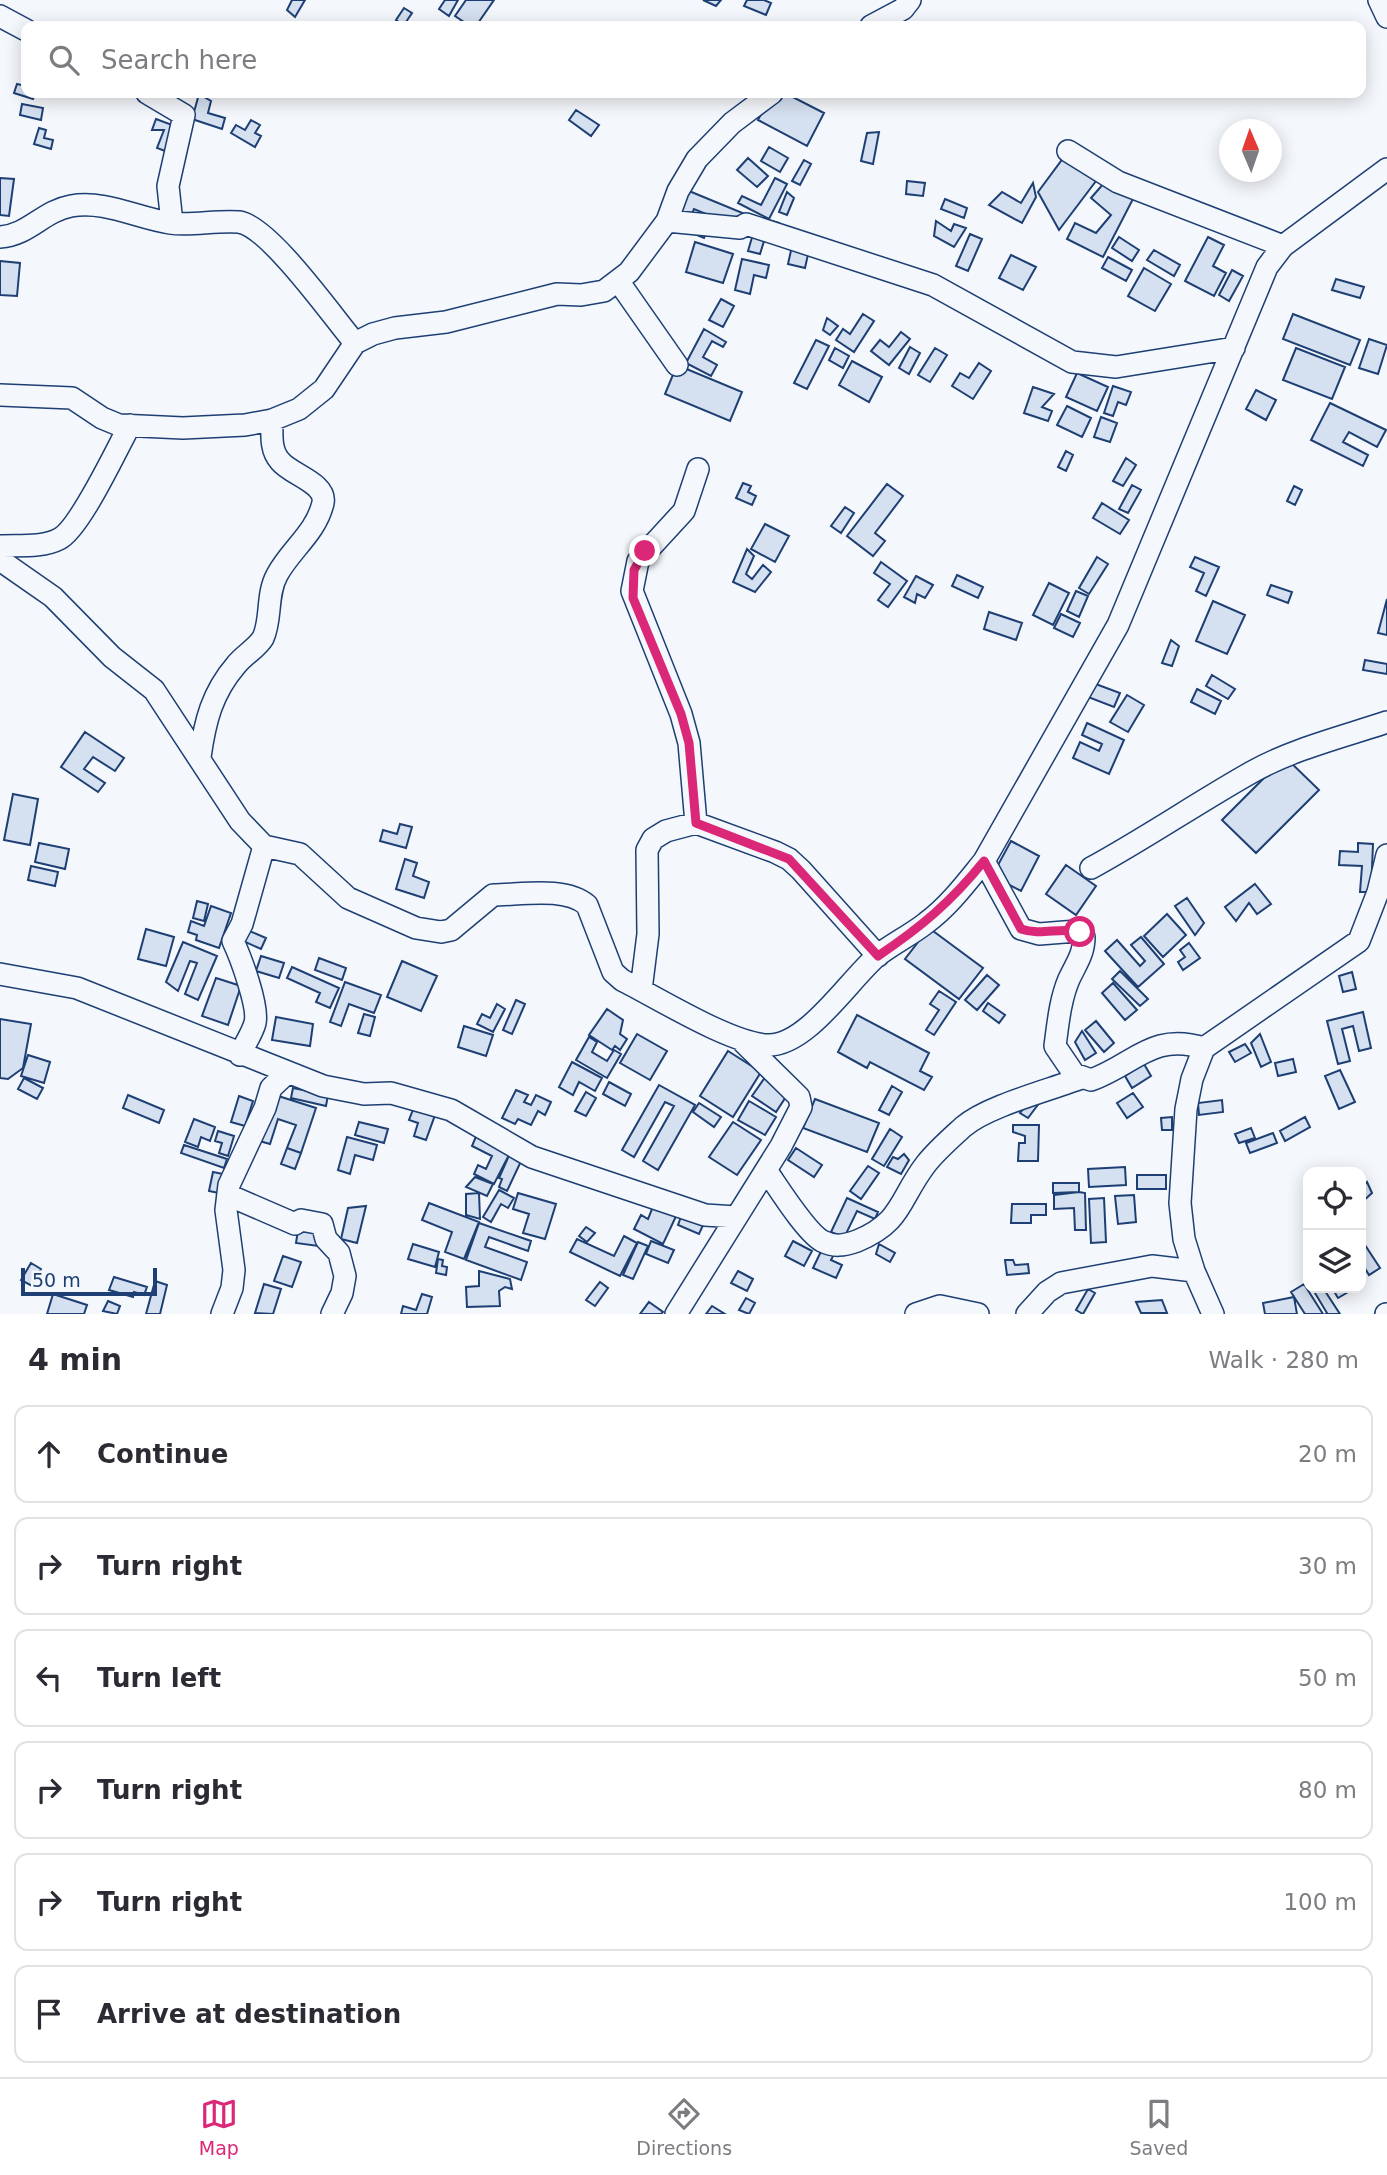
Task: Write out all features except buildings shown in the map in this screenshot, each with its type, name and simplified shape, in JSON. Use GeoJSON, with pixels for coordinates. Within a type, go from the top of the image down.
{"type":"FeatureCollection","features":[{"type":"Feature","properties":{"kind":"street"},"geometry":{"type":"LineString","coordinates":[[880,21],[903,9],[910,0]]}},
{"type":"Feature","properties":{"kind":"street"},"geometry":{"type":"LineString","coordinates":[[1379,0],[1387,17]]}},
{"type":"Feature","properties":{"kind":"street"},"geometry":{"type":"LineString","coordinates":[[0,16],[21,27]]}},
{"type":"Feature","properties":{"kind":"street"},"geometry":{"type":"LineString","coordinates":[[155,98],[184,115],[168,186],[172,223]]}},
{"type":"Feature","properties":{"kind":"street"},"geometry":{"type":"LineString","coordinates":[[0,395],[72,398],[102,418],[130,425],[183,428],[245,425],[272,420],[299,409],[324,389],[355,343],[395,328],[446,322],[557,294],[581,295],[604,291],[619,282],[667,221],[678,191],[697,159],[732,123],[765,98]]}},
{"type":"Feature","properties":{"kind":"street"},"geometry":{"type":"LineString","coordinates":[[1068,151],[1118,181],[1283,246]]}},
{"type":"Feature","properties":{"kind":"street"},"geometry":{"type":"LineString","coordinates":[[0,560],[53,597],[112,657],[154,690],[240,821],[264,846],[300,854],[348,898],[416,928],[441,932],[451,930],[493,895],[564,895],[579,898],[587,905],[614,972],[641,989],[741,1040],[768,1045],[787,1042],[812,1023],[878,956],[926,923],[957,894],[984,861],[1118,625],[1267,267],[1283,246],[1387,169]]}},
{"type":"Feature","properties":{"kind":"street"},"geometry":{"type":"LineString","coordinates":[[0,237],[22,234],[55,210],[91,204],[172,223],[240,222],[253,226],[286,259],[355,343]]}},
{"type":"Feature","properties":{"kind":"street"},"geometry":{"type":"LineString","coordinates":[[667,221],[740,228],[746,224],[933,285],[1072,362],[1116,367],[1234,348]]}},
{"type":"Feature","properties":{"kind":"street"},"geometry":{"type":"LineString","coordinates":[[619,282],[677,365]]}},
{"type":"Feature","properties":{"kind":"street"},"geometry":{"type":"LineString","coordinates":[[200,757],[216,691],[264,636],[271,590],[277,575],[313,527],[323,503],[323,494],[317,486],[296,477],[279,461],[272,449],[272,420]]}},
{"type":"Feature","properties":{"kind":"street"},"geometry":{"type":"LineString","coordinates":[[0,546],[45,544],[61,538],[90,499],[130,425]]}},
{"type":"Feature","properties":{"kind":"street"},"geometry":{"type":"LineString","coordinates":[[696,823],[694,775],[684,724],[632,591],[638,561],[684,511],[698,469]]}},
{"type":"Feature","properties":{"kind":"street"},"geometry":{"type":"LineString","coordinates":[[1091,868],[1164,828],[1252,772],[1286,757],[1387,722]]}},
{"type":"Feature","properties":{"kind":"street"},"geometry":{"type":"LineString","coordinates":[[641,989],[648,934],[647,850],[653,839],[666,831],[696,823],[789,859],[878,956]]}},
{"type":"Feature","properties":{"kind":"street"},"geometry":{"type":"LineString","coordinates":[[240,1055],[255,1022],[255,1013],[245,969],[233,942],[242,924],[264,846]]}},
{"type":"Feature","properties":{"kind":"street"},"geometry":{"type":"LineString","coordinates":[[1213,1314],[1194,1271],[1184,1239],[1180,1189],[1186,1109],[1192,1079],[1203,1048],[1359,941],[1378,892],[1387,855]]}},
{"type":"Feature","properties":{"kind":"street"},"geometry":{"type":"LineString","coordinates":[[984,861],[1021,929],[1039,934],[1077,930],[1084,937],[1084,952],[1069,980],[1059,1017],[1055,1046],[1067,1067],[1081,1078]]}},
{"type":"Feature","properties":{"kind":"street"},"geometry":{"type":"LineString","coordinates":[[0,974],[77,988],[323,1086],[364,1094],[391,1093],[451,1110],[532,1157],[705,1215],[736,1217]]}},
{"type":"Feature","properties":{"kind":"street"},"geometry":{"type":"LineString","coordinates":[[676,1314],[766,1170],[801,1107],[799,1097],[741,1040]]}},
{"type":"Feature","properties":{"kind":"street"},"geometry":{"type":"LineString","coordinates":[[766,1170],[791,1207],[817,1236],[830,1245],[847,1245],[876,1233],[889,1222],[901,1207],[927,1162],[970,1121],[1081,1078],[1096,1078],[1148,1049],[1167,1043],[1185,1042],[1203,1048]]}},
{"type":"Feature","properties":{"kind":"street"},"geometry":{"type":"LineString","coordinates":[[222,1314],[232,1288],[234,1270],[227,1227],[228,1195],[271,1088],[287,1073]]}},
{"type":"Feature","properties":{"kind":"street"},"geometry":{"type":"LineString","coordinates":[[228,1195],[286,1222],[295,1224],[301,1220],[322,1224],[326,1240],[339,1253],[345,1276],[342,1293],[332,1314]]}},
{"type":"Feature","properties":{"kind":"street"},"geometry":{"type":"LineString","coordinates":[[1027,1314],[1047,1292],[1061,1283],[1143,1267],[1194,1271]]}},
{"type":"Feature","properties":{"kind":"street"},"geometry":{"type":"LineString","coordinates":[[916,1314],[940,1306],[978,1314]]}},
{"type":"Feature","properties":{"kind":"route"},"geometry":{"type":"LineString","coordinates":[[645,551],[634,570],[633,598],[681,714],[689,743],[695,785],[696,823],[712,826],[789,859],[878,956],[926,923],[957,894],[984,861],[1011,916],[1021,929],[1039,934],[1056,930],[1080,932]]}}]}
